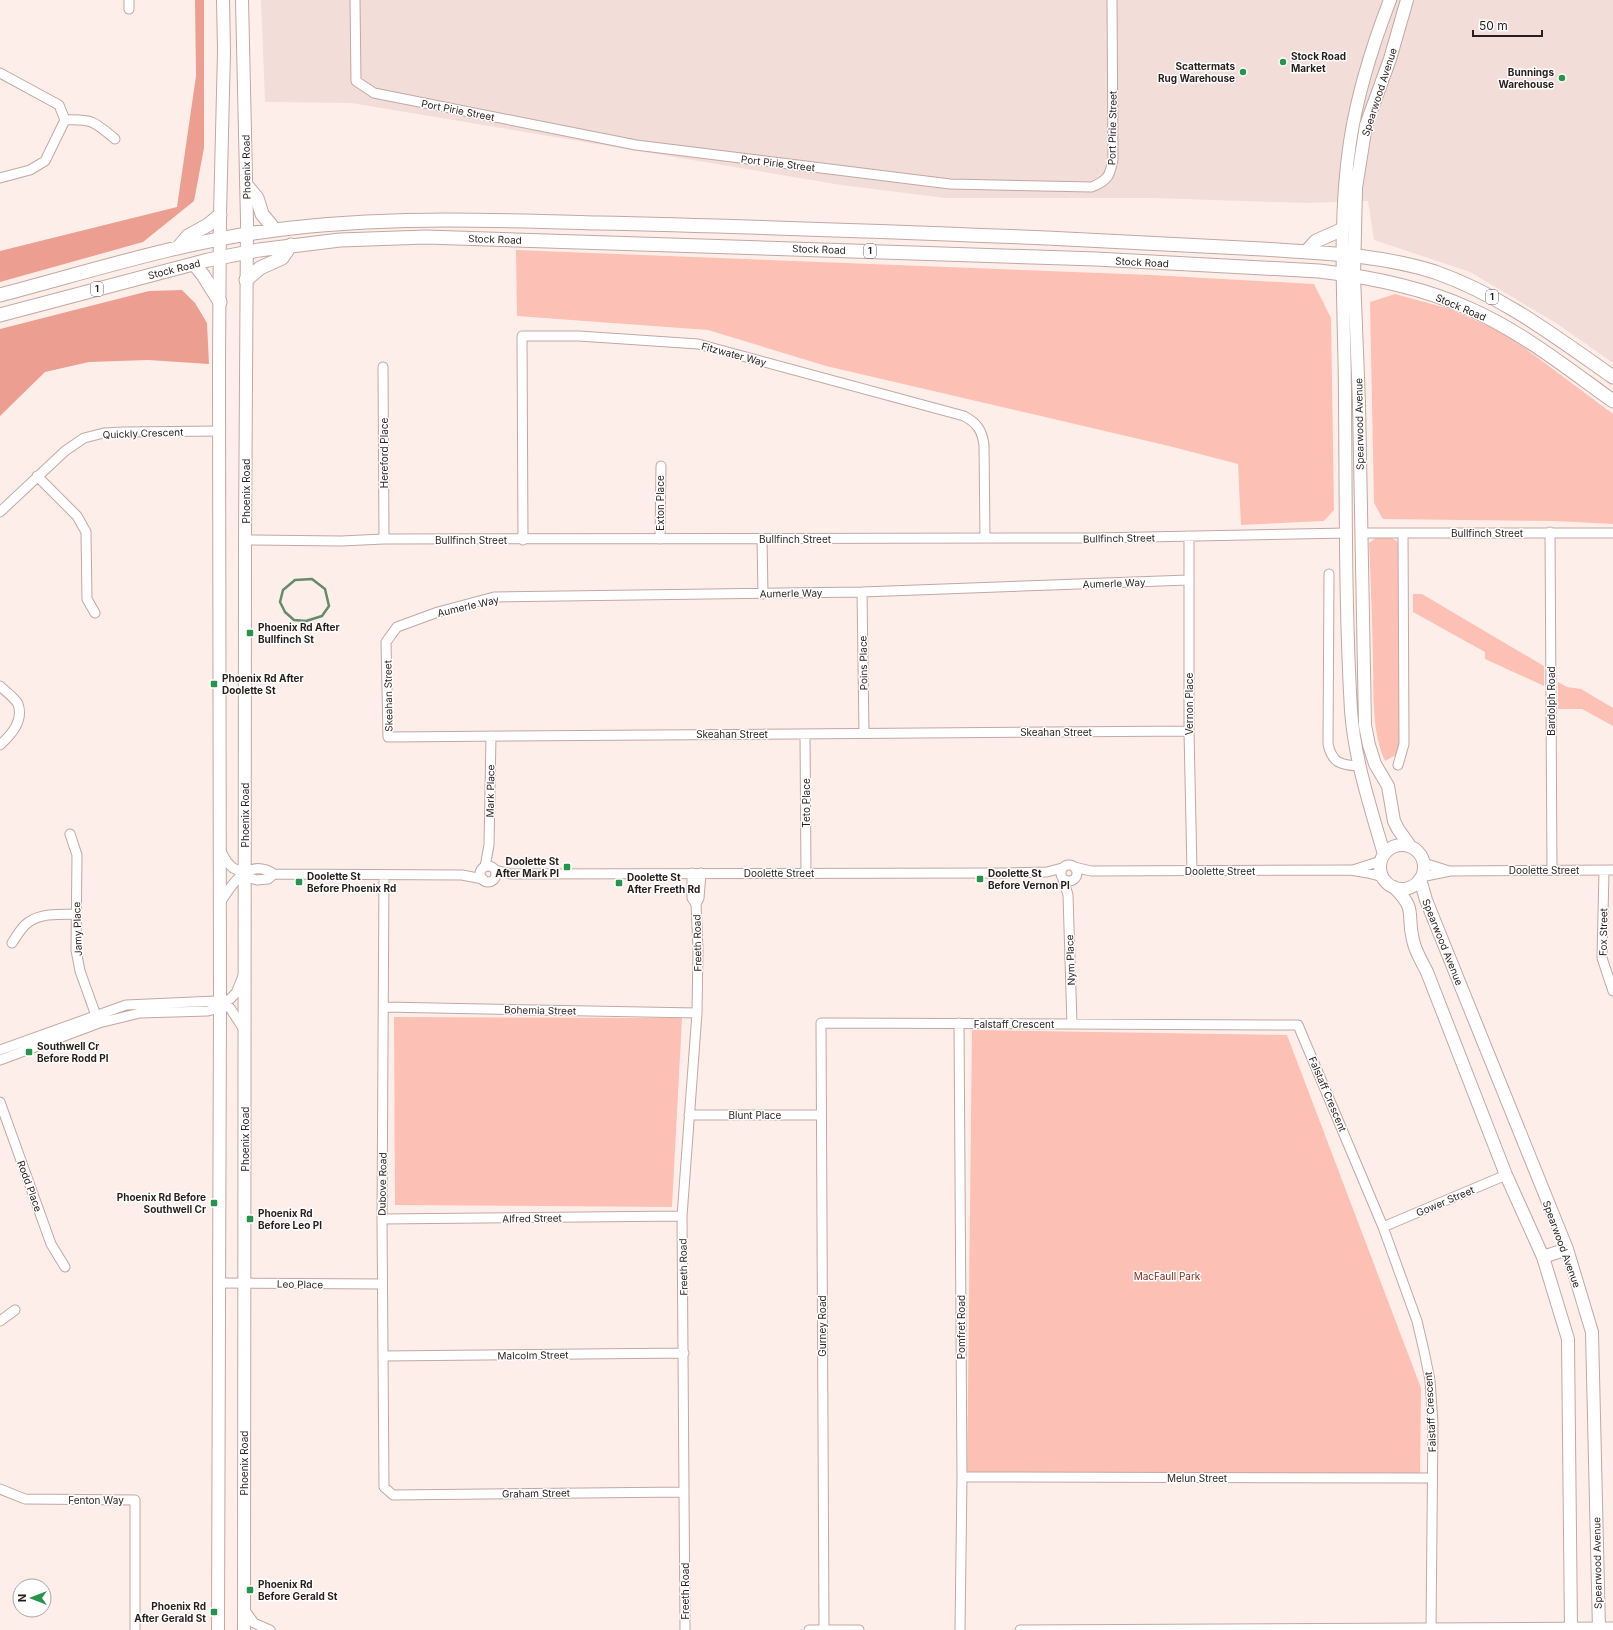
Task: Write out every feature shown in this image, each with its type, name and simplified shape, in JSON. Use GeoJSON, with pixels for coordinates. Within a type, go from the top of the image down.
{"type":"FeatureCollection","features":[{"type":"Feature","properties":{"kind":"highway"},"geometry":{"type":"LineString","coordinates":[[247,186],[257,198],[262,214],[275,230]]}},
{"type":"Feature","properties":{"kind":"highway"},"geometry":{"type":"LineString","coordinates":[[178,248],[188,236],[208,225],[220,215]]}},
{"type":"Feature","properties":{"kind":"highway","name":"Stock Road"},"geometry":{"type":"LineString","coordinates":[[0,295],[178,248],[220,239],[309,226],[381,221],[474,220],[779,227],[1125,242],[1348,255],[1388,260],[1433,272],[1481,291],[1527,317],[1613,377]]}},
{"type":"Feature","properties":{"kind":"highway"},"geometry":{"type":"LineString","coordinates":[[1306,252],[1316,241],[1343,229]]}},
{"type":"Feature","properties":{"kind":"highway","name":"Stock Road"},"geometry":{"type":"LineString","coordinates":[[0,315],[194,264],[246,252],[291,245],[370,238],[426,237],[1096,259],[1311,271],[1348,275],[1413,288],[1469,308],[1528,341],[1613,401]]}},
{"type":"Feature","properties":{"kind":"highway"},"geometry":{"type":"LineString","coordinates":[[246,280],[260,268],[282,258],[291,245]]}},
{"type":"Feature","properties":{"kind":"highway"},"geometry":{"type":"LineString","coordinates":[[194,264],[203,275],[220,302]]}},
{"type":"Feature","properties":{"kind":"main road"},"geometry":{"type":"LineString","coordinates":[[218,1630],[220,215],[223,0]]}},
{"type":"Feature","properties":{"kind":"main road","name":"Phoenix Road"},"geometry":{"type":"LineString","coordinates":[[242,0],[247,186],[245,540],[244,1630]]}},
{"type":"Feature","properties":{"kind":"main road","name":"Spearwood Avenue"},"geometry":{"type":"LineString","coordinates":[[1348,255],[1343,229],[1349,144],[1353,122],[1378,32],[1390,0]]}},
{"type":"Feature","properties":{"kind":"main road","name":"Spearwood Avenue"},"geometry":{"type":"LineString","coordinates":[[1407,0],[1390,59],[1366,125],[1356,188],[1348,255],[1345,374],[1346,533],[1349,679],[1354,740],[1358,766],[1382,858],[1381,872],[1387,883],[1394,887],[1404,897],[1408,904],[1411,917],[1412,939],[1415,948],[1427,972],[1506,1175],[1543,1257],[1568,1339],[1571,1628]]}},
{"type":"Feature","properties":{"kind":"main road","name":"Spearwood Avenue"},"geometry":{"type":"LineString","coordinates":[[1348,275],[1359,402],[1366,725],[1369,745],[1375,764],[1388,786],[1394,821],[1410,846],[1419,853],[1424,864],[1424,870],[1421,878],[1426,900],[1567,1249],[1592,1332],[1599,1628]]}},
{"type":"Feature","properties":{"kind":"main road"},"geometry":{"type":"LineString","coordinates":[[1382,858],[1389,849],[1395,846],[1410,846]]}},
{"type":"Feature","properties":{"kind":"main road"},"geometry":{"type":"LineString","coordinates":[[1394,887],[1401,889],[1408,888],[1421,878]]}},
{"type":"Feature","properties":{"kind":"main road"},"geometry":{"type":"LineString","coordinates":[[1543,1257],[1567,1249]]}},
{"type":"Feature","properties":{"kind":"street","name":"Port Pirie Street"},"geometry":{"type":"LineString","coordinates":[[355,0],[356,81],[374,93],[636,145],[950,184],[1092,187],[1107,179],[1111,170],[1113,159],[1112,0]]}},
{"type":"Feature","properties":{"kind":"street"},"geometry":{"type":"LineString","coordinates":[[0,73],[59,105],[65,120],[45,161],[30,170],[0,178]]}},
{"type":"Feature","properties":{"kind":"street"},"geometry":{"type":"LineString","coordinates":[[65,120],[88,120],[101,127],[115,140]]}},
{"type":"Feature","properties":{"kind":"street","name":"Fitzwater Way"},"geometry":{"type":"LineString","coordinates":[[523,540],[522,336],[579,336],[698,344],[964,416],[979,426],[983,435],[985,538]]}},
{"type":"Feature","properties":{"kind":"street","name":"Hereford Place"},"geometry":{"type":"LineString","coordinates":[[383,367],[384,539]]}},
{"type":"Feature","properties":{"kind":"street","name":"Quickly Crescent"},"geometry":{"type":"LineString","coordinates":[[0,512],[65,450],[84,438],[104,433],[141,431],[220,431]]}},
{"type":"Feature","properties":{"kind":"street","name":"Exton Place"},"geometry":{"type":"LineString","coordinates":[[660,539],[661,466]]}},
{"type":"Feature","properties":{"kind":"street"},"geometry":{"type":"LineString","coordinates":[[37,476],[77,516],[86,532],[87,598],[95,613]]}},
{"type":"Feature","properties":{"kind":"street","name":"Bardolph Road"},"geometry":{"type":"LineString","coordinates":[[1550,532],[1552,870]]}},
{"type":"Feature","properties":{"kind":"street","name":"Bullfinch Street"},"geometry":{"type":"LineString","coordinates":[[245,540],[1094,538],[1346,533]]}},
{"type":"Feature","properties":{"kind":"street","name":"Bullfinch Street"},"geometry":{"type":"LineString","coordinates":[[1361,533],[1613,533]]}},
{"type":"Feature","properties":{"kind":"street"},"geometry":{"type":"LineString","coordinates":[[1398,766],[1404,744],[1403,533]]}},
{"type":"Feature","properties":{"kind":"street","name":"Vernon Place"},"geometry":{"type":"LineString","coordinates":[[1189,536],[1189,730],[1192,871]]}},
{"type":"Feature","properties":{"kind":"street"},"geometry":{"type":"LineString","coordinates":[[762,539],[762,594]]}},
{"type":"Feature","properties":{"kind":"street"},"geometry":{"type":"LineString","coordinates":[[1329,574],[1329,751],[1338,762],[1343,765],[1358,766]]}},
{"type":"Feature","properties":{"kind":"street","name":"Aumerle Way"},"geometry":{"type":"LineString","coordinates":[[397,627],[438,612],[494,598],[862,592],[1188,580]]}},
{"type":"Feature","properties":{"kind":"street","name":"Poins Place"},"geometry":{"type":"LineString","coordinates":[[862,592],[864,733]]}},
{"type":"Feature","properties":{"kind":"street","name":"Skeahan Street"},"geometry":{"type":"LineString","coordinates":[[397,627],[386,642],[388,737],[1189,730]]}},
{"type":"Feature","properties":{"kind":"street"},"geometry":{"type":"LineString","coordinates":[[0,686],[18,704],[19,720],[12,734],[0,745]]}},
{"type":"Feature","properties":{"kind":"street","name":"Teto Place"},"geometry":{"type":"LineString","coordinates":[[805,734],[806,873]]}},
{"type":"Feature","properties":{"kind":"street","name":"Mark Place"},"geometry":{"type":"LineString","coordinates":[[489,868],[491,736]]}},
{"type":"Feature","properties":{"kind":"street","name":"Jamy Place"},"geometry":{"type":"LineString","coordinates":[[70,834],[77,855],[76,950],[80,971],[98,1019]]}},
{"type":"Feature","properties":{"kind":"street"},"geometry":{"type":"LineString","coordinates":[[219,849],[227,862],[233,868],[245,873]]}},
{"type":"Feature","properties":{"kind":"street","name":"Doolette Street"},"geometry":{"type":"LineString","coordinates":[[1350,870],[1382,858]]}},
{"type":"Feature","properties":{"kind":"street"},"geometry":{"type":"LineString","coordinates":[[1068,864],[1074,867],[1077,872],[1074,878],[1068,881],[1063,878],[1060,873],[1062,868],[1068,864]]}},
{"type":"Feature","properties":{"kind":"street","name":"Doolette Street"},"geometry":{"type":"LineString","coordinates":[[1424,864],[1450,871]]}},
{"type":"Feature","properties":{"kind":"street","name":"Doolette Street"},"geometry":{"type":"LineString","coordinates":[[1074,867],[1091,871],[1350,870],[1383,877]]}},
{"type":"Feature","properties":{"kind":"street"},"geometry":{"type":"LineString","coordinates":[[220,904],[232,883],[245,873],[255,868],[267,870],[274,874],[462,875],[483,879],[481,875],[489,868]]}},
{"type":"Feature","properties":{"kind":"street"},"geometry":{"type":"LineString","coordinates":[[462,875],[489,868]]}},
{"type":"Feature","properties":{"kind":"street"},"geometry":{"type":"LineString","coordinates":[[489,868],[496,875],[494,879]]}},
{"type":"Feature","properties":{"kind":"street","name":"Doolette Street"},"geometry":{"type":"LineString","coordinates":[[489,868],[511,874],[1047,872],[1062,868]]}},
{"type":"Feature","properties":{"kind":"street","name":"Doolette Street"},"geometry":{"type":"LineString","coordinates":[[1074,878],[1091,871]]}},
{"type":"Feature","properties":{"kind":"street","name":"Doolette Street"},"geometry":{"type":"LineString","coordinates":[[1421,878],[1450,871],[1609,871]]}},
{"type":"Feature","properties":{"kind":"street","name":"Fox Street"},"geometry":{"type":"LineString","coordinates":[[1609,871],[1602,958],[1613,991]]}},
{"type":"Feature","properties":{"kind":"street","name":"Doolette Street"},"geometry":{"type":"LineString","coordinates":[[1047,872],[1063,878]]}},
{"type":"Feature","properties":{"kind":"street","name":"Freeth Road"},"geometry":{"type":"LineString","coordinates":[[685,1630],[682,1216],[697,1013],[698,949],[696,904],[699,898],[696,873]]}},
{"type":"Feature","properties":{"kind":"street","name":"Doolette Street"},"geometry":{"type":"LineString","coordinates":[[483,879],[490,882],[494,879],[511,874]]}},
{"type":"Feature","properties":{"kind":"street","name":"Dubove Road"},"geometry":{"type":"LineString","coordinates":[[384,875],[382,1284],[384,1487],[389,1490]]}},
{"type":"Feature","properties":{"kind":"street","name":"Nym Place"},"geometry":{"type":"LineString","coordinates":[[1063,878],[1068,895],[1072,1024]]}},
{"type":"Feature","properties":{"kind":"street","name":"Nym Place"},"geometry":{"type":"LineString","coordinates":[[1068,895],[1074,878]]}},
{"type":"Feature","properties":{"kind":"street"},"geometry":{"type":"LineString","coordinates":[[12,943],[24,926],[32,919],[44,916],[76,914]]}},
{"type":"Feature","properties":{"kind":"street"},"geometry":{"type":"LineString","coordinates":[[0,1050],[98,1019],[140,1013],[208,1011],[214,1009],[220,1003],[230,999],[236,992],[245,970]]}},
{"type":"Feature","properties":{"kind":"street"},"geometry":{"type":"LineString","coordinates":[[220,1003],[230,1008],[245,1031]]}},
{"type":"Feature","properties":{"kind":"street","name":"Bohemia Street"},"geometry":{"type":"LineString","coordinates":[[384,1007],[697,1013]]}},
{"type":"Feature","properties":{"kind":"street"},"geometry":{"type":"LineString","coordinates":[[0,1060],[98,1019]]}},
{"type":"Feature","properties":{"kind":"street","name":"Falstaff Crescent"},"geometry":{"type":"LineString","coordinates":[[821,1023],[1298,1025],[1383,1227],[1417,1321],[1430,1380],[1433,1423],[1431,1629]]}},
{"type":"Feature","properties":{"kind":"street","name":"Gurney Road"},"geometry":{"type":"LineString","coordinates":[[821,1023],[824,1630]]}},
{"type":"Feature","properties":{"kind":"street","name":"Pomfret Road"},"geometry":{"type":"LineString","coordinates":[[959,1023],[962,1477],[960,1630]]}},
{"type":"Feature","properties":{"kind":"street","name":"Rodd Place"},"geometry":{"type":"LineString","coordinates":[[0,1102],[52,1244],[65,1268]]}},
{"type":"Feature","properties":{"kind":"street","name":"Blunt Place"},"geometry":{"type":"LineString","coordinates":[[689,1115],[821,1115]]}},
{"type":"Feature","properties":{"kind":"street","name":"Gower Street"},"geometry":{"type":"LineString","coordinates":[[1383,1227],[1506,1175]]}},
{"type":"Feature","properties":{"kind":"street","name":"Alfred Street"},"geometry":{"type":"LineString","coordinates":[[382,1219],[682,1216]]}},
{"type":"Feature","properties":{"kind":"street","name":"Leo Place"},"geometry":{"type":"LineString","coordinates":[[218,1283],[382,1284]]}},
{"type":"Feature","properties":{"kind":"street"},"geometry":{"type":"LineString","coordinates":[[0,1321],[15,1310]]}},
{"type":"Feature","properties":{"kind":"street","name":"Malcolm Street"},"geometry":{"type":"LineString","coordinates":[[383,1356],[684,1353]]}},
{"type":"Feature","properties":{"kind":"street","name":"Melun Street"},"geometry":{"type":"LineString","coordinates":[[962,1477],[1432,1478]]}},
{"type":"Feature","properties":{"kind":"street","name":"Fenton Way"},"geometry":{"type":"LineString","coordinates":[[0,1489],[25,1499],[135,1500],[135,1630]]}},
{"type":"Feature","properties":{"kind":"street","name":"Graham Street"},"geometry":{"type":"LineString","coordinates":[[389,1490],[393,1495],[684,1492]]}},
{"type":"Feature","properties":{"kind":"street"},"geometry":{"type":"LineString","coordinates":[[244,1609],[254,1623],[270,1630]]}},
{"type":"Feature","properties":{"kind":"street"},"geometry":{"type":"LineString","coordinates":[[1020,1630],[1613,1627]]}},
{"type":"Feature","properties":{"kind":"street"},"geometry":{"type":"LineString","coordinates":[[809,1630],[859,1630]]}},
{"type":"Feature","properties":{"kind":"shaded area"},"geometry":{"type":"Polygon","coordinates":[[[195,0],[204,0],[204,148],[194,201],[143,242],[0,282],[0,251],[177,207],[196,76],[195,0]]]}},
{"type":"Feature","properties":{"kind":"shaded area"},"geometry":{"type":"Polygon","coordinates":[[[261,0],[1613,0],[1613,363],[1556,323],[1470,272],[1374,240],[1368,201],[1306,203],[1153,198],[945,198],[841,185],[351,103],[265,102],[261,0]]]}},
{"type":"Feature","properties":{"kind":"shaded area"},"geometry":{"type":"Polygon","coordinates":[[[182,290],[195,303],[207,323],[209,364],[148,360],[89,362],[45,372],[0,416],[0,329],[149,291],[182,290]]]}},
{"type":"Feature","properties":{"kind":"green space"},"geometry":{"type":"Polygon","coordinates":[[[516,250],[1151,275],[1314,284],[1331,318],[1334,510],[1324,521],[1241,525],[1238,464],[1169,446],[826,366],[708,330],[517,316],[516,250]]]}},
{"type":"Feature","properties":{"kind":"green space"},"geometry":{"type":"Polygon","coordinates":[[[1395,294],[1450,309],[1506,334],[1613,414],[1613,524],[1554,521],[1383,519],[1374,503],[1370,302],[1395,294]]]}},
{"type":"Feature","properties":{"kind":"green space"},"geometry":{"type":"Polygon","coordinates":[[[1377,537],[1389,537],[1397,541],[1400,549],[1400,743],[1396,755],[1385,761],[1377,737],[1374,711],[1369,543],[1377,537]]]}},
{"type":"Feature","properties":{"kind":"green space"},"geometry":{"type":"Polygon","coordinates":[[[1413,594],[1422,594],[1544,666],[1544,686],[1485,659],[1485,652],[1413,612],[1413,594]]]}},
{"type":"Feature","properties":{"kind":"green space"},"geometry":{"type":"Polygon","coordinates":[[[1558,682],[1567,687],[1581,689],[1613,708],[1613,726],[1582,709],[1558,709],[1558,682]]]}},
{"type":"Feature","properties":{"kind":"green space"},"geometry":{"type":"Polygon","coordinates":[[[394,1017],[682,1018],[672,1207],[395,1205],[394,1017]]]}},
{"type":"Feature","properties":{"kind":"green space","name":"MacFaull Park"},"geometry":{"type":"Polygon","coordinates":[[[972,1030],[1287,1035],[1421,1388],[1420,1473],[967,1474],[972,1030]]]}},
{"type":"Feature","properties":{"kind":"waterway"},"geometry":{"type":"LineString","coordinates":[[312,579],[325,589],[329,606],[322,616],[306,621],[294,620],[285,612],[280,602],[283,590],[295,580],[312,579]]}},
{"type":"Feature","properties":{"kind":"place","name":"Stock Road Market"},"geometry":{"type":"Point","coordinates":[1283,62]}},
{"type":"Feature","properties":{"kind":"place","name":"Scattermats Rug Warehouse"},"geometry":{"type":"Point","coordinates":[1243,72]}},
{"type":"Feature","properties":{"kind":"place","name":"Bunnings Warehouse"},"geometry":{"type":"Point","coordinates":[1562,78]}},
{"type":"Feature","properties":{"kind":"place","name":"Phoenix Rd After Bullfinch St"},"geometry":{"type":"Point","coordinates":[250,633]}},
{"type":"Feature","properties":{"kind":"place","name":"Phoenix Rd After Doolette St"},"geometry":{"type":"Point","coordinates":[214,684]}},
{"type":"Feature","properties":{"kind":"place","name":"Doolette St After Mark Pl"},"geometry":{"type":"Point","coordinates":[567,867]}},
{"type":"Feature","properties":{"kind":"place","name":"Doolette St Before Vernon Pl"},"geometry":{"type":"Point","coordinates":[980,879]}},
{"type":"Feature","properties":{"kind":"place","name":"Doolette St Before Phoenix Rd"},"geometry":{"type":"Point","coordinates":[299,882]}},
{"type":"Feature","properties":{"kind":"place","name":"Doolette St After Freeth Rd"},"geometry":{"type":"Point","coordinates":[619,883]}},
{"type":"Feature","properties":{"kind":"place","name":"Southwell Cr Before Rodd Pl"},"geometry":{"type":"Point","coordinates":[29,1052]}},
{"type":"Feature","properties":{"kind":"place","name":"Phoenix Rd Before Southwell Cr"},"geometry":{"type":"Point","coordinates":[214,1203]}},
{"type":"Feature","properties":{"kind":"place","name":"Phoenix Rd Before Leo Pl"},"geometry":{"type":"Point","coordinates":[250,1219]}},
{"type":"Feature","properties":{"kind":"place","name":"Phoenix Rd Before Gerald St"},"geometry":{"type":"Point","coordinates":[250,1590]}},
{"type":"Feature","properties":{"kind":"place","name":"Phoenix Rd After Gerald St"},"geometry":{"type":"Point","coordinates":[214,1612]}}]}
